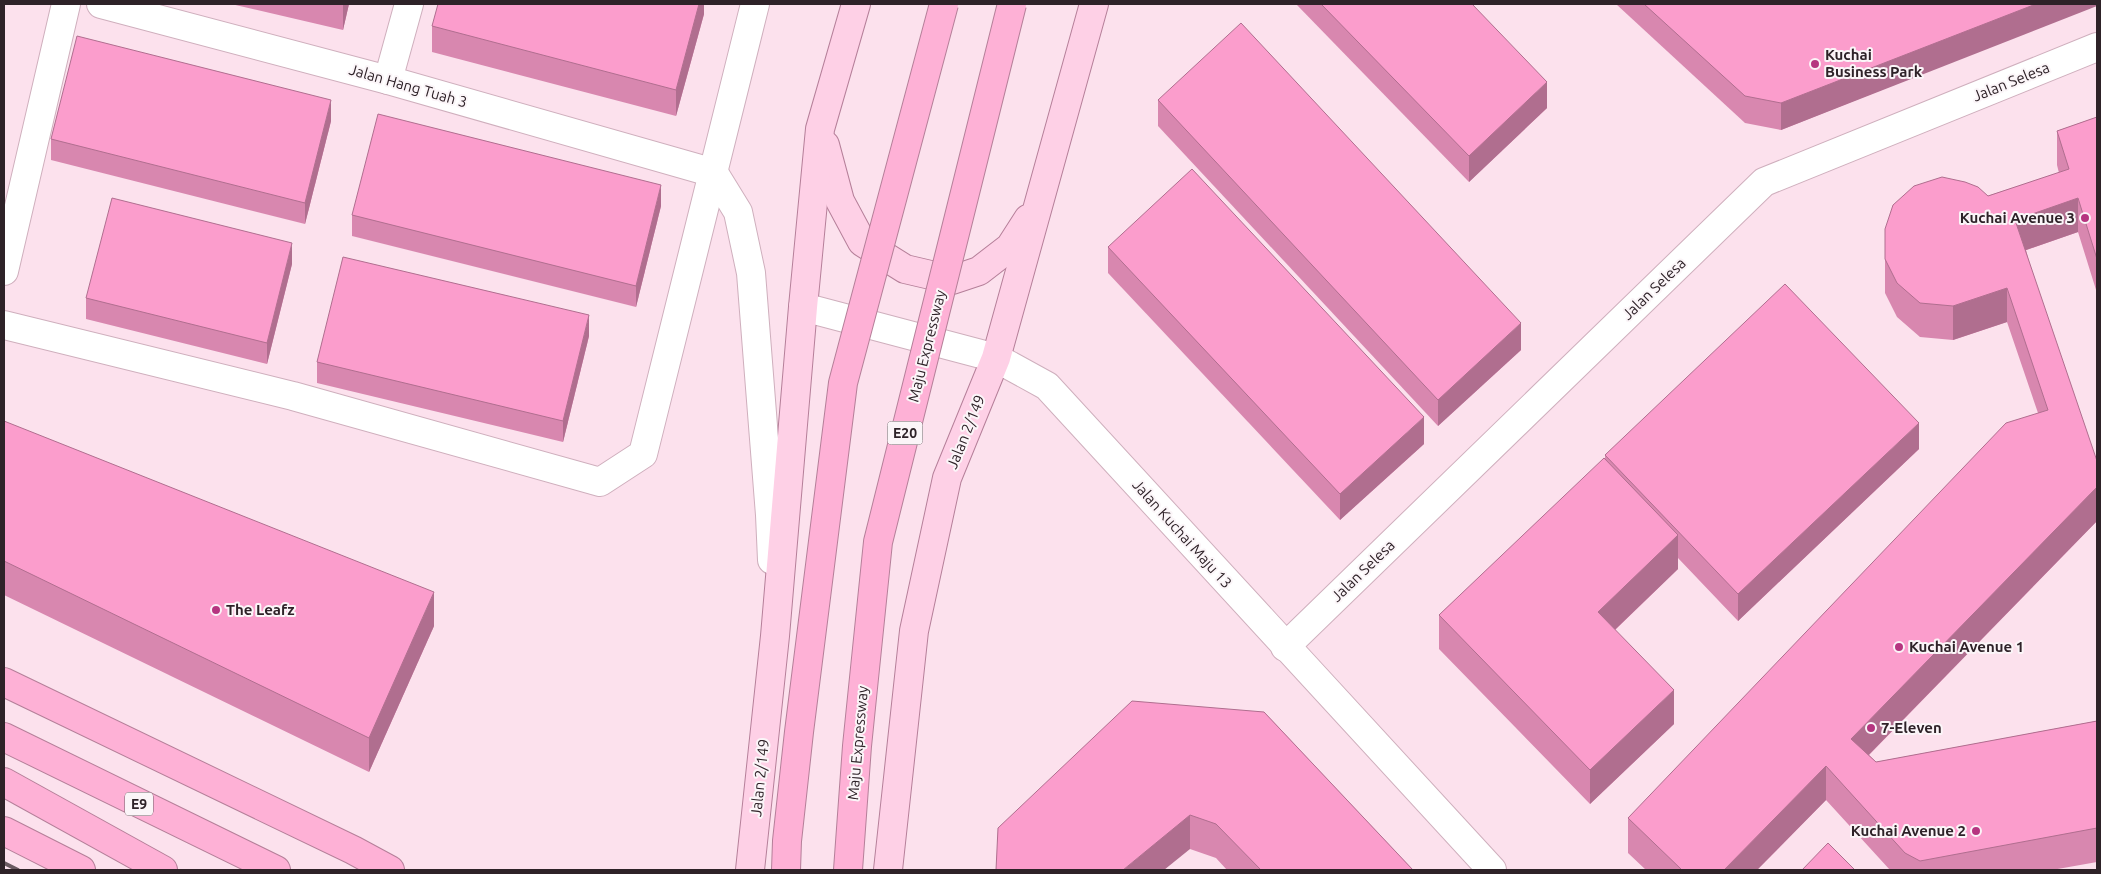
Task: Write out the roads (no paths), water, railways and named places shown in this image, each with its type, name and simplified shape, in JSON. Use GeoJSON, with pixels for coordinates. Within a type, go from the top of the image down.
{"type":"FeatureCollection","features":[{"type":"Feature","properties":{"kind":"highway"},"geometry":{"type":"LineString","coordinates":[[786,870],[787,841],[798,732],[843,383],[944,4]]}},
{"type":"Feature","properties":{"kind":"highway","name":"Maju Expressway"},"geometry":{"type":"LineString","coordinates":[[848,870],[857,746],[878,542],[1012,4]]}},
{"type":"Feature","properties":{"kind":"highway"},"geometry":{"type":"LineString","coordinates":[[4,682],[353,850],[390,870]]}},
{"type":"Feature","properties":{"kind":"highway","name":"E9"},"geometry":{"type":"LineString","coordinates":[[4,737],[276,870]]}},
{"type":"Feature","properties":{"kind":"highway"},"geometry":{"type":"LineString","coordinates":[[4,782],[163,870]]}},
{"type":"Feature","properties":{"kind":"highway"},"geometry":{"type":"LineString","coordinates":[[4,831],[81,870]]}},
{"type":"Feature","properties":{"kind":"main road","name":"Jalan 2/149"},"geometry":{"type":"LineString","coordinates":[[750,870],[775,636],[820,129],[856,4]]}},
{"type":"Feature","properties":{"kind":"main road","name":"Jalan 2/149"},"geometry":{"type":"LineString","coordinates":[[888,870],[914,631],[947,478],[996,358],[1094,4]]}},
{"type":"Feature","properties":{"kind":"main road"},"geometry":{"type":"LineString","coordinates":[[820,129],[840,201],[862,242],[905,268],[952,280],[979,271],[1010,247],[1041,199]]}},
{"type":"Feature","properties":{"kind":"street"},"geometry":{"type":"LineString","coordinates":[[4,270],[66,4]]}},
{"type":"Feature","properties":{"kind":"street","name":"Jalan Hang Tuah 3"},"geometry":{"type":"LineString","coordinates":[[101,4],[388,80],[714,173]]}},
{"type":"Feature","properties":{"kind":"street"},"geometry":{"type":"LineString","coordinates":[[388,80],[409,4]]}},
{"type":"Feature","properties":{"kind":"street"},"geometry":{"type":"LineString","coordinates":[[4,325],[293,396],[600,482],[643,454],[755,4]]}},
{"type":"Feature","properties":{"kind":"street","name":"Jalan Selesa"},"geometry":{"type":"LineString","coordinates":[[1285,647],[1764,182],[2097,47]]}},
{"type":"Feature","properties":{"kind":"street"},"geometry":{"type":"LineString","coordinates":[[714,173],[738,212],[751,273],[770,515],[775,636]]}},
{"type":"Feature","properties":{"kind":"street","name":"Jalan Kuchai Maju 13"},"geometry":{"type":"LineString","coordinates":[[803,307],[996,358],[1047,386],[1492,870]]}},
{"type":"Feature","properties":{"kind":"railway"},"geometry":{"type":"LineString","coordinates":[[4,863],[18,870]]}},
{"type":"Feature","properties":{"kind":"place","name":"Kuchai Business Park"},"geometry":{"type":"Point","coordinates":[1815,64]}},
{"type":"Feature","properties":{"kind":"place","name":"Kuchai Avenue 3"},"geometry":{"type":"Point","coordinates":[2085,218]}},
{"type":"Feature","properties":{"kind":"place","name":"The Leafz"},"geometry":{"type":"Point","coordinates":[216,610]}},
{"type":"Feature","properties":{"kind":"place","name":"Kuchai Avenue 1"},"geometry":{"type":"Point","coordinates":[1899,647]}},
{"type":"Feature","properties":{"kind":"place","name":"7-Eleven"},"geometry":{"type":"Point","coordinates":[1871,728]}},
{"type":"Feature","properties":{"kind":"place","name":"Kuchai Avenue 2"},"geometry":{"type":"Point","coordinates":[1976,831]}}]}
